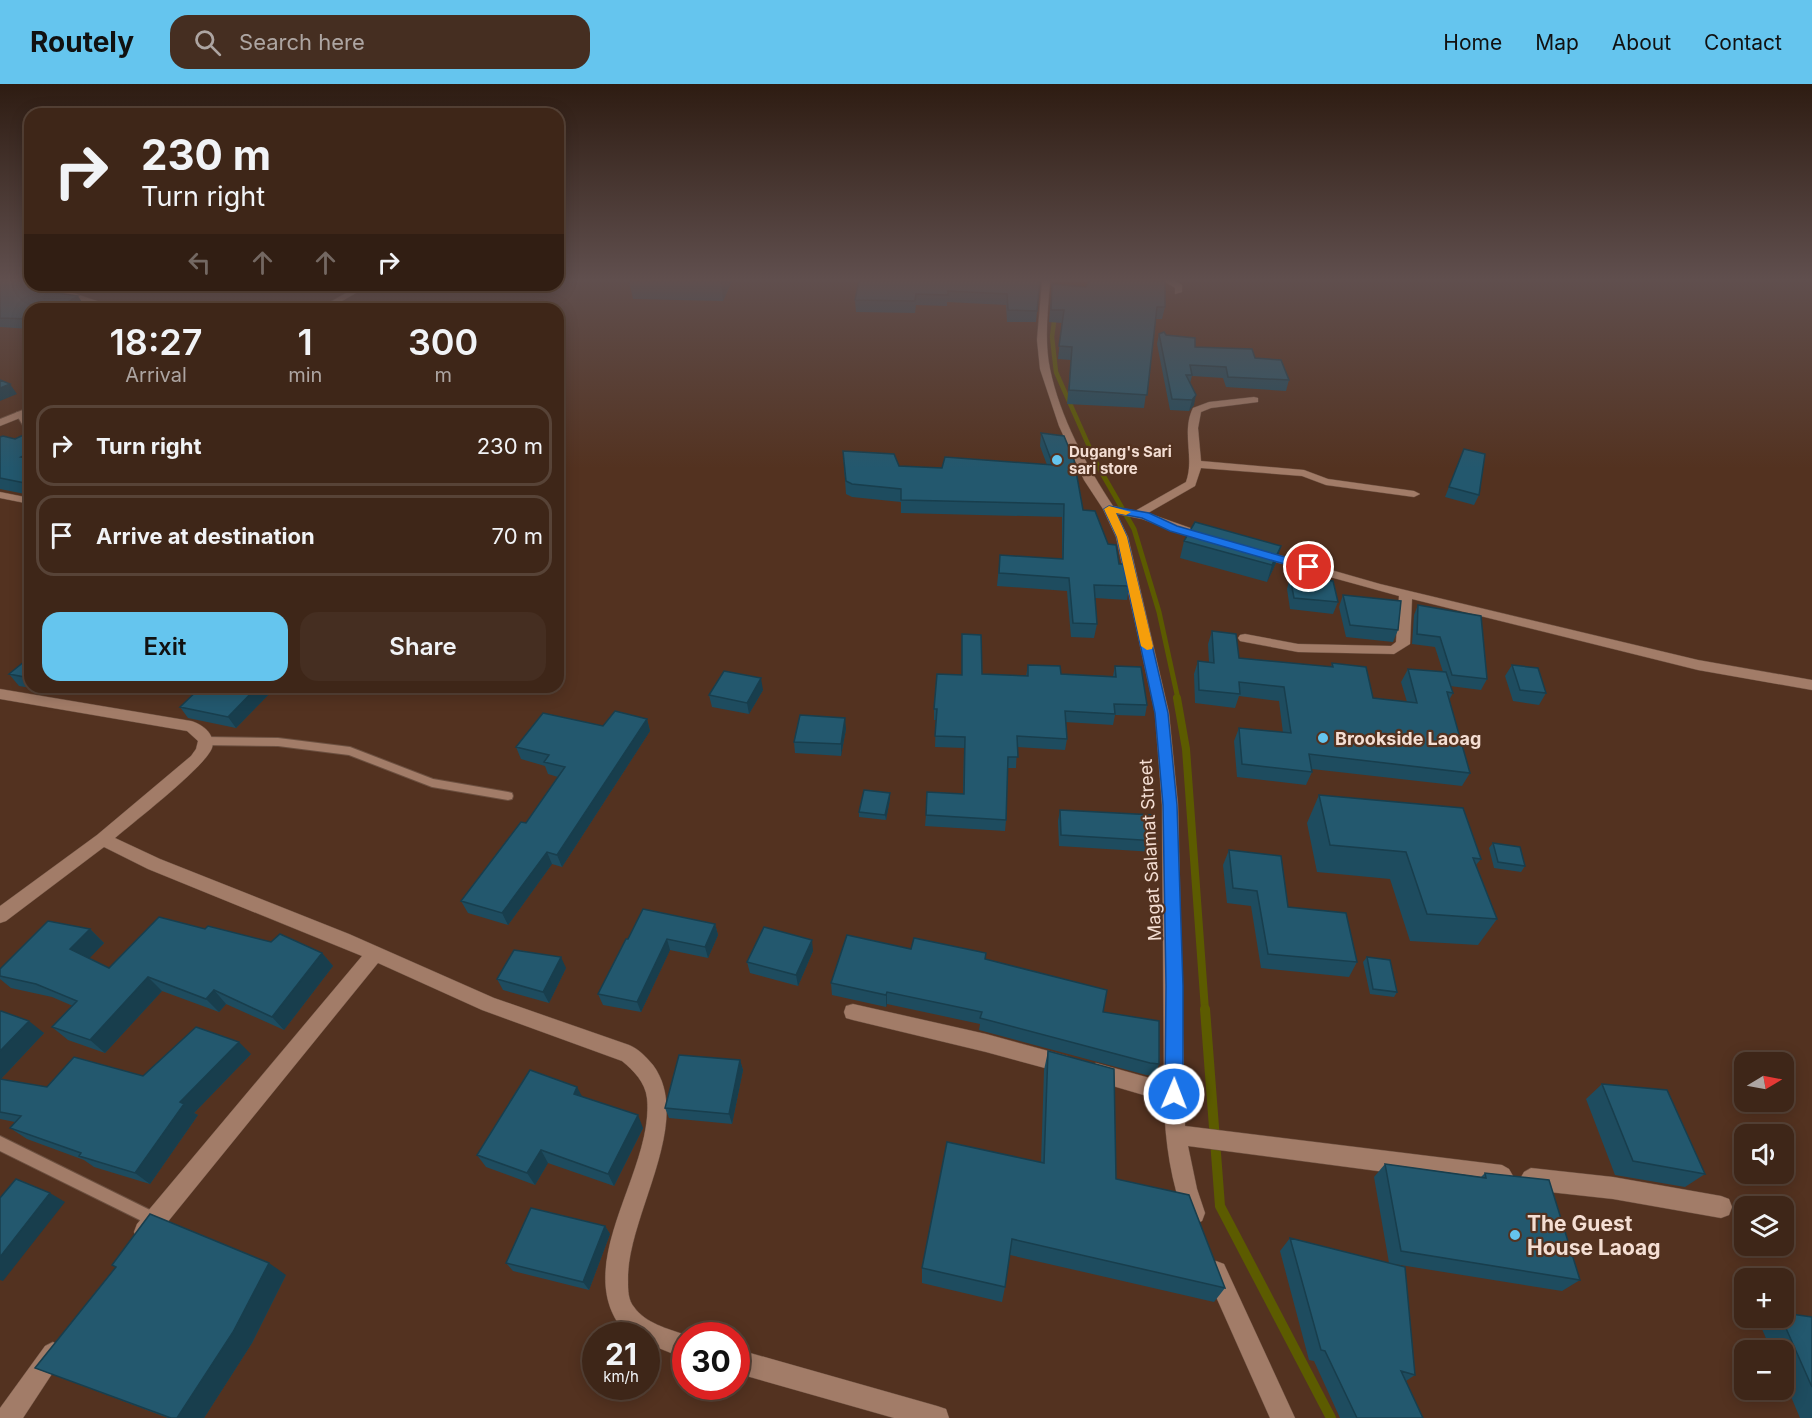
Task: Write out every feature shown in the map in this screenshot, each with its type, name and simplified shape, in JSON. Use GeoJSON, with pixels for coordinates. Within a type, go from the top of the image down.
{"type":"FeatureCollection","features":[{"type":"Feature","properties":{"kind":"street","name":"Magat Salamat Street"},"geometry":{"type":"LineString","coordinates":[[1042,343],[1045,369],[1064,426],[1090,480],[1111,509],[1122,537],[1162,713],[1170,805],[1175,986],[1175,1135],[1186,1189],[1201,1233]]}},
{"type":"Feature","properties":{"kind":"street"},"geometry":{"type":"LineString","coordinates":[[1135,513],[1191,484],[1195,476],[1192,428],[1197,410],[1209,405],[1254,400]]}},
{"type":"Feature","properties":{"kind":"street"},"geometry":{"type":"LineString","coordinates":[[0,423],[24,412]]}},
{"type":"Feature","properties":{"kind":"street"},"geometry":{"type":"LineString","coordinates":[[1195,464],[1304,473],[1326,482],[1414,494]]}},
{"type":"Feature","properties":{"kind":"street"},"geometry":{"type":"LineString","coordinates":[[0,495],[24,500]]}},
{"type":"Feature","properties":{"kind":"street"},"geometry":{"type":"LineString","coordinates":[[1111,509],[1135,513],[1174,528],[1219,541]]}},
{"type":"Feature","properties":{"kind":"street"},"geometry":{"type":"LineString","coordinates":[[1241,548],[1406,594],[1698,665],[1812,685]]}},
{"type":"Feature","properties":{"kind":"street"},"geometry":{"type":"LineString","coordinates":[[1245,638],[1298,648],[1394,650],[1403,644],[1406,594]]}},
{"type":"Feature","properties":{"kind":"street"},"geometry":{"type":"LineString","coordinates":[[0,694],[191,726],[200,730],[206,741],[202,754],[196,760],[103,839],[0,916]]}},
{"type":"Feature","properties":{"kind":"street"},"geometry":{"type":"LineString","coordinates":[[103,839],[154,864],[343,939],[489,1004],[629,1054],[643,1067],[653,1085],[657,1103],[653,1137],[616,1264],[616,1294],[624,1315],[645,1331],[672,1342]]}},
{"type":"Feature","properties":{"kind":"street"},"geometry":{"type":"LineString","coordinates":[[134,1246],[374,954]]}},
{"type":"Feature","properties":{"kind":"street"},"geometry":{"type":"LineString","coordinates":[[854,1012],[986,1042],[1174,1094]]}},
{"type":"Feature","properties":{"kind":"street"},"geometry":{"type":"LineString","coordinates":[[1175,1135],[1442,1170],[1612,1188],[1721,1207]]}},
{"type":"Feature","properties":{"kind":"street"},"geometry":{"type":"LineString","coordinates":[[1208,1255],[1283,1418]]}},
{"type":"Feature","properties":{"kind":"street"},"geometry":{"type":"LineString","coordinates":[[8,1418],[66,1336]]}},
{"type":"Feature","properties":{"kind":"street"},"geometry":{"type":"LineString","coordinates":[[750,1365],[937,1418]]}},
{"type":"Feature","properties":{"kind":"lane"},"geometry":{"type":"LineString","coordinates":[[206,741],[278,742],[350,751],[432,783],[508,796]]}},
{"type":"Feature","properties":{"kind":"lane"},"geometry":{"type":"LineString","coordinates":[[0,1143],[155,1220]]}},
{"type":"Feature","properties":{"kind":"building"},"geometry":{"type":"Polygon","coordinates":[[[1059,343],[1153,343],[1147,395],[1069,390],[1072,347],[1059,346],[1059,343]]]}},
{"type":"Feature","properties":{"kind":"building"},"geometry":{"type":"Polygon","coordinates":[[[1161,343],[1195,343],[1195,347],[1252,349],[1255,358],[1281,360],[1289,380],[1228,377],[1226,367],[1190,365],[1192,375],[1186,375],[1196,395],[1192,400],[1172,399],[1161,343]]]}},
{"type":"Feature","properties":{"kind":"building"},"geometry":{"type":"Polygon","coordinates":[[[0,380],[10,384],[0,388],[0,380]]]}},
{"type":"Feature","properties":{"kind":"building"},"geometry":{"type":"Polygon","coordinates":[[[1041,433],[1064,436],[1074,460],[1083,510],[1095,511],[1108,544],[1116,545],[1119,564],[1125,564],[1129,586],[1094,585],[1097,624],[1073,623],[1069,578],[999,573],[1000,555],[1063,559],[1064,504],[901,500],[901,489],[852,484],[846,481],[843,451],[894,454],[899,466],[942,468],[945,457],[1053,465],[1041,433]]]}},
{"type":"Feature","properties":{"kind":"building"},"geometry":{"type":"Polygon","coordinates":[[[24,435],[24,456],[21,457],[24,458],[24,483],[0,478],[0,437],[15,439],[24,435]]]}},
{"type":"Feature","properties":{"kind":"building"},"geometry":{"type":"Polygon","coordinates":[[[1464,449],[1485,454],[1479,495],[1449,487],[1464,449]]]}},
{"type":"Feature","properties":{"kind":"building"},"geometry":{"type":"Polygon","coordinates":[[[1195,522],[1281,546],[1272,565],[1184,541],[1195,522]]]}},
{"type":"Feature","properties":{"kind":"building"},"geometry":{"type":"Polygon","coordinates":[[[1290,577],[1333,581],[1338,602],[1294,598],[1290,577]]]}},
{"type":"Feature","properties":{"kind":"building"},"geometry":{"type":"Polygon","coordinates":[[[1343,595],[1401,601],[1398,630],[1350,625],[1343,595]]]}},
{"type":"Feature","properties":{"kind":"building"},"geometry":{"type":"Polygon","coordinates":[[[1418,605],[1481,616],[1487,679],[1452,675],[1440,637],[1417,634],[1418,605]]]}},
{"type":"Feature","properties":{"kind":"building"},"geometry":{"type":"Polygon","coordinates":[[[1212,631],[1236,634],[1239,658],[1333,667],[1332,663],[1366,667],[1373,698],[1417,703],[1408,669],[1446,672],[1453,693],[1447,692],[1470,773],[1309,754],[1312,772],[1242,764],[1239,728],[1291,733],[1284,687],[1239,682],[1240,694],[1199,690],[1198,661],[1214,663],[1212,631]]]}},
{"type":"Feature","properties":{"kind":"building"},"geometry":{"type":"Polygon","coordinates":[[[962,634],[981,635],[982,674],[1028,676],[1028,665],[1060,666],[1061,674],[1116,677],[1115,666],[1141,667],[1147,705],[1114,704],[1115,714],[1065,711],[1067,739],[1017,736],[1018,757],[1008,757],[1006,820],[926,815],[927,792],[964,794],[965,737],[935,736],[937,709],[934,709],[937,674],[962,675],[962,634]]]}},
{"type":"Feature","properties":{"kind":"building"},"geometry":{"type":"Polygon","coordinates":[[[24,662],[24,677],[9,674],[24,662]]]}},
{"type":"Feature","properties":{"kind":"building"},"geometry":{"type":"Polygon","coordinates":[[[1512,665],[1538,668],[1546,693],[1520,690],[1512,665]]]}},
{"type":"Feature","properties":{"kind":"building"},"geometry":{"type":"Polygon","coordinates":[[[724,671],[761,678],[747,703],[709,695],[724,671]]]}},
{"type":"Feature","properties":{"kind":"building"},"geometry":{"type":"Polygon","coordinates":[[[195,693],[251,693],[228,717],[180,707],[195,693]]]}},
{"type":"Feature","properties":{"kind":"building"},"geometry":{"type":"Polygon","coordinates":[[[615,711],[647,719],[557,855],[547,852],[502,913],[461,901],[521,822],[526,823],[565,767],[544,762],[549,755],[516,747],[543,713],[603,726],[615,711]]]}},
{"type":"Feature","properties":{"kind":"building"},"geometry":{"type":"Polygon","coordinates":[[[800,715],[845,718],[841,744],[794,742],[800,715]]]}},
{"type":"Feature","properties":{"kind":"building"},"geometry":{"type":"Polygon","coordinates":[[[864,790],[890,793],[885,815],[859,812],[864,790]]]}},
{"type":"Feature","properties":{"kind":"building"},"geometry":{"type":"Polygon","coordinates":[[[1319,795],[1463,808],[1481,859],[1473,858],[1497,919],[1427,914],[1406,852],[1330,845],[1319,795]]]}},
{"type":"Feature","properties":{"kind":"building"},"geometry":{"type":"Polygon","coordinates":[[[1060,810],[1154,815],[1157,841],[1061,835],[1060,810]]]}},
{"type":"Feature","properties":{"kind":"building"},"geometry":{"type":"Polygon","coordinates":[[[1493,843],[1520,847],[1525,866],[1498,862],[1493,843]]]}},
{"type":"Feature","properties":{"kind":"building"},"geometry":{"type":"Polygon","coordinates":[[[1229,850],[1281,856],[1288,907],[1346,913],[1357,962],[1268,954],[1257,891],[1233,888],[1229,850]]]}},
{"type":"Feature","properties":{"kind":"building"},"geometry":{"type":"Polygon","coordinates":[[[643,909],[715,924],[705,947],[667,939],[637,1002],[598,994],[626,939],[643,909]]]}},
{"type":"Feature","properties":{"kind":"building"},"geometry":{"type":"Polygon","coordinates":[[[159,917],[205,929],[208,926],[271,942],[280,934],[322,953],[272,1017],[214,990],[206,999],[148,977],[90,1040],[52,1027],[77,1001],[36,984],[0,976],[0,969],[48,921],[90,929],[70,949],[109,968],[159,917]]]}},
{"type":"Feature","properties":{"kind":"building"},"geometry":{"type":"Polygon","coordinates":[[[764,927],[812,940],[796,975],[747,962],[764,927]]]}},
{"type":"Feature","properties":{"kind":"building"},"geometry":{"type":"Polygon","coordinates":[[[847,935],[911,949],[914,938],[986,953],[985,959],[1107,990],[1103,1012],[1159,1021],[1159,1064],[980,1018],[982,1012],[831,983],[847,935]]]}},
{"type":"Feature","properties":{"kind":"building"},"geometry":{"type":"Polygon","coordinates":[[[514,950],[561,957],[543,992],[497,979],[514,950]]]}},
{"type":"Feature","properties":{"kind":"building"},"geometry":{"type":"Polygon","coordinates":[[[1367,957],[1390,960],[1397,992],[1373,989],[1367,957]]]}},
{"type":"Feature","properties":{"kind":"building"},"geometry":{"type":"Polygon","coordinates":[[[0,1012],[29,1021],[0,1051],[0,1012]]]}},
{"type":"Feature","properties":{"kind":"building"},"geometry":{"type":"Polygon","coordinates":[[[196,1027],[239,1042],[180,1102],[184,1104],[135,1173],[79,1156],[81,1153],[10,1128],[21,1116],[0,1112],[0,1079],[47,1087],[74,1057],[143,1076],[196,1027]]]}},
{"type":"Feature","properties":{"kind":"building"},"geometry":{"type":"Polygon","coordinates":[[[1048,1051],[1114,1069],[1116,1179],[1189,1195],[1225,1288],[1012,1239],[1005,1287],[922,1268],[947,1142],[1044,1163],[1048,1051]]]}},
{"type":"Feature","properties":{"kind":"building"},"geometry":{"type":"Polygon","coordinates":[[[679,1055],[740,1060],[729,1114],[665,1108],[679,1055]]]}},
{"type":"Feature","properties":{"kind":"building"},"geometry":{"type":"Polygon","coordinates":[[[530,1070],[577,1087],[574,1094],[638,1115],[608,1174],[541,1150],[527,1173],[477,1155],[530,1070]]]}},
{"type":"Feature","properties":{"kind":"building"},"geometry":{"type":"Polygon","coordinates":[[[1602,1084],[1667,1090],[1705,1174],[1633,1161],[1602,1084]]]}},
{"type":"Feature","properties":{"kind":"building"},"geometry":{"type":"Polygon","coordinates":[[[1385,1164],[1486,1178],[1485,1173],[1549,1180],[1580,1280],[1401,1251],[1385,1164]]]}},
{"type":"Feature","properties":{"kind":"building"},"geometry":{"type":"Polygon","coordinates":[[[16,1179],[50,1193],[0,1257],[0,1198],[16,1179]]]}},
{"type":"Feature","properties":{"kind":"building"},"geometry":{"type":"Polygon","coordinates":[[[531,1208],[605,1226],[583,1282],[506,1263],[531,1208]]]}},
{"type":"Feature","properties":{"kind":"building"},"geometry":{"type":"Polygon","coordinates":[[[150,1214],[269,1263],[233,1332],[177,1418],[171,1418],[35,1368],[116,1267],[112,1265],[150,1214]]]}},
{"type":"Feature","properties":{"kind":"building"},"geometry":{"type":"Polygon","coordinates":[[[1290,1238],[1405,1267],[1415,1375],[1401,1371],[1423,1418],[1357,1418],[1325,1351],[1321,1350],[1290,1238]]]}},
{"type":"Feature","properties":{"kind":"building"},"geometry":{"type":"Polygon","coordinates":[[[1794,1314],[1812,1317],[1812,1387],[1794,1346],[1794,1340],[1791,1340],[1786,1328],[1794,1328],[1794,1314]]]}},
{"type":"Feature","properties":{"kind":"waterway"},"geometry":{"type":"LineString","coordinates":[[1053,343],[1056,372],[1096,462]]}},
{"type":"Feature","properties":{"kind":"waterway"},"geometry":{"type":"LineString","coordinates":[[1095,461],[1134,529],[1159,612],[1178,699]]}},
{"type":"Feature","properties":{"kind":"waterway"},"geometry":{"type":"LineString","coordinates":[[1177,698],[1186,749],[1205,1010]]}},
{"type":"Feature","properties":{"kind":"waterway"},"geometry":{"type":"LineString","coordinates":[[1205,1009],[1220,1206],[1331,1418]]}},
{"type":"Feature","properties":{"kind":"slow traffic"},"geometry":{"type":"LineString","coordinates":[[1126,512],[1109,509],[1122,537],[1147,646]]}},
{"type":"Feature","properties":{"kind":"place","name":"Dugang's Sari sari store"},"geometry":{"type":"Point","coordinates":[1057,460]}},
{"type":"Feature","properties":{"kind":"place","name":"Brookside Laoag"},"geometry":{"type":"Point","coordinates":[1323,738]}},
{"type":"Feature","properties":{"kind":"place","name":"The Guest House Laoag"},"geometry":{"type":"Point","coordinates":[1515,1235]}},
{"type":"Feature","properties":{"kind":"route"},"geometry":{"type":"LineString","coordinates":[[1174,1094],[1175,986],[1170,805],[1162,713],[1122,537],[1109,509],[1145,516],[1164,525],[1309,567]]}}]}
